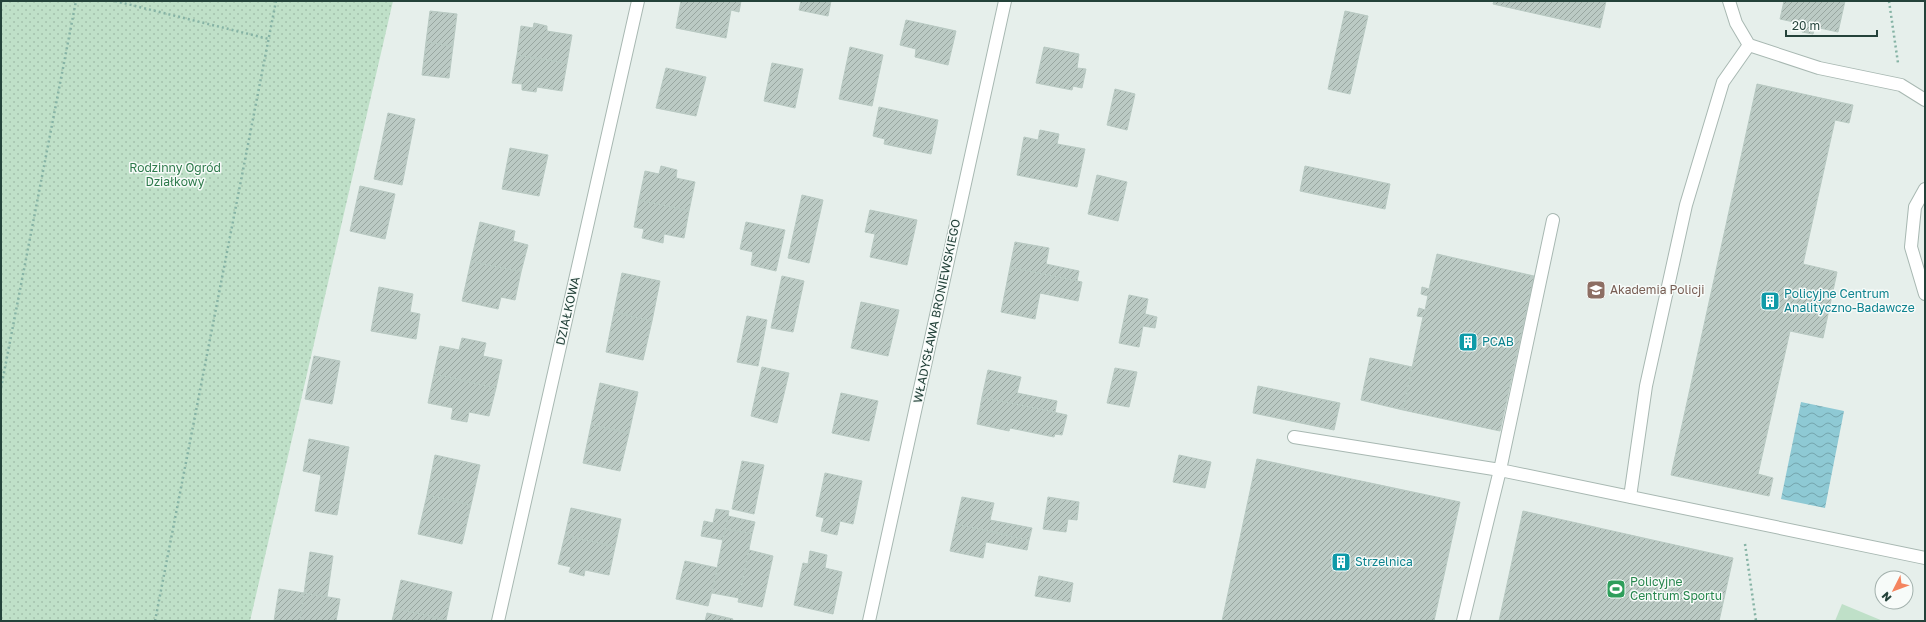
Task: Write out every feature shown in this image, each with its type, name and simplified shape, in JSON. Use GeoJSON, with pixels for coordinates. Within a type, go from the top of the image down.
{"type":"FeatureCollection","features":[{"type":"Feature","properties":{"kind":"street","name":"DZIAŁKOWA"},"geometry":{"type":"LineString","coordinates":[[498,621],[638,1]]}},
{"type":"Feature","properties":{"kind":"street","name":"WŁADYSŁAWA BRONIEWSKIEGO"},"geometry":{"type":"LineString","coordinates":[[869,621],[1005,1]]}},
{"type":"Feature","properties":{"kind":"street"},"geometry":{"type":"LineString","coordinates":[[1729,1],[1736,23],[1749,45],[1819,68],[1901,85],[1925,100]]}},
{"type":"Feature","properties":{"kind":"street"},"geometry":{"type":"LineString","coordinates":[[1630,497],[1646,386],[1686,205],[1723,82],[1749,45]]}},
{"type":"Feature","properties":{"kind":"street"},"geometry":{"type":"LineString","coordinates":[[1925,189],[1915,207],[1911,247],[1925,294]]}},
{"type":"Feature","properties":{"kind":"street"},"geometry":{"type":"LineString","coordinates":[[1463,621],[1500,470],[1553,220]]}},
{"type":"Feature","properties":{"kind":"street"},"geometry":{"type":"LineString","coordinates":[[1294,437],[1500,470],[1925,558]]}},
{"type":"Feature","properties":{"kind":"path"},"geometry":{"type":"LineString","coordinates":[[1,388],[76,1]]}},
{"type":"Feature","properties":{"kind":"path"},"geometry":{"type":"LineString","coordinates":[[115,1],[269,39]]}},
{"type":"Feature","properties":{"kind":"path"},"geometry":{"type":"LineString","coordinates":[[156,621],[276,1]]}},
{"type":"Feature","properties":{"kind":"path"},"geometry":{"type":"LineString","coordinates":[[1889,1],[1901,85]]}},
{"type":"Feature","properties":{"kind":"path"},"geometry":{"type":"LineString","coordinates":[[1742,520],[1756,621]]}},
{"type":"Feature","properties":{"kind":"green space","name":"Rodzinny Ogród Działkowy"},"geometry":{"type":"Polygon","coordinates":[[[1,1],[393,1],[250,621],[1,621],[1,1]]]}},
{"type":"Feature","properties":{"kind":"green space"},"geometry":{"type":"Polygon","coordinates":[[[1842,604],[1883,621],[1835,621],[1842,604]]]}},
{"type":"Feature","properties":{"kind":"water"},"geometry":{"type":"Polygon","coordinates":[[[1801,402],[1844,411],[1825,508],[1781,499],[1801,402]]]}},
{"type":"Feature","properties":{"kind":"building"},"geometry":{"type":"Polygon","coordinates":[[[681,1],[741,1],[739,12],[731,10],[726,38],[676,28],[681,1]]]}},
{"type":"Feature","properties":{"kind":"building"},"geometry":{"type":"Polygon","coordinates":[[[801,1],[831,1],[828,16],[799,10],[801,1]]]}},
{"type":"Feature","properties":{"kind":"building"},"geometry":{"type":"Polygon","coordinates":[[[1494,1],[1606,1],[1600,28],[1493,4],[1494,1]]]}},
{"type":"Feature","properties":{"kind":"building"},"geometry":{"type":"Polygon","coordinates":[[[1784,1],[1845,1],[1838,32],[1815,27],[1813,34],[1802,32],[1803,24],[1780,19],[1784,1]]]}},
{"type":"Feature","properties":{"kind":"building"},"geometry":{"type":"Polygon","coordinates":[[[430,11],[457,14],[453,46],[426,42],[430,11]]]}},
{"type":"Feature","properties":{"kind":"building"},"geometry":{"type":"Polygon","coordinates":[[[1345,11],[1368,16],[1350,94],[1328,89],[1345,11]]]}},
{"type":"Feature","properties":{"kind":"building"},"geometry":{"type":"Polygon","coordinates":[[[906,20],[956,31],[948,65],[915,57],[916,49],[900,45],[906,20]]]}},
{"type":"Feature","properties":{"kind":"building"},"geometry":{"type":"Polygon","coordinates":[[[534,23],[547,26],[547,31],[572,35],[567,63],[517,55],[521,26],[533,28],[534,23]]]}},
{"type":"Feature","properties":{"kind":"building"},"geometry":{"type":"Polygon","coordinates":[[[426,42],[453,46],[449,78],[422,75],[426,42]]]}},
{"type":"Feature","properties":{"kind":"building"},"geometry":{"type":"Polygon","coordinates":[[[850,47],[883,55],[872,106],[839,99],[850,47]]]}},
{"type":"Feature","properties":{"kind":"building"},"geometry":{"type":"Polygon","coordinates":[[[1044,47],[1079,54],[1077,68],[1086,69],[1082,88],[1073,86],[1072,90],[1036,83],[1044,47]]]}},
{"type":"Feature","properties":{"kind":"building"},"geometry":{"type":"Polygon","coordinates":[[[517,55],[567,63],[562,91],[537,87],[536,92],[522,90],[522,84],[512,83],[517,55]]]}},
{"type":"Feature","properties":{"kind":"building"},"geometry":{"type":"Polygon","coordinates":[[[772,63],[803,69],[795,108],[764,101],[772,63]]]}},
{"type":"Feature","properties":{"kind":"building"},"geometry":{"type":"Polygon","coordinates":[[[666,68],[706,77],[696,116],[656,108],[666,68]]]}},
{"type":"Feature","properties":{"kind":"building","name":"Policyjne Centrum Analityczno-Badawcze"},"geometry":{"type":"Polygon","coordinates":[[[1757,84],[1853,105],[1849,123],[1835,120],[1803,264],[1837,272],[1823,338],[1790,331],[1758,474],[1773,478],[1769,496],[1671,475],[1757,84]]]}},
{"type":"Feature","properties":{"kind":"building"},"geometry":{"type":"Polygon","coordinates":[[[1115,89],[1135,94],[1127,130],[1107,125],[1115,89]]]}},
{"type":"Feature","properties":{"kind":"building"},"geometry":{"type":"Polygon","coordinates":[[[879,107],[938,120],[931,154],[884,144],[885,139],[873,136],[879,107]]]}},
{"type":"Feature","properties":{"kind":"building"},"geometry":{"type":"Polygon","coordinates":[[[388,113],[415,119],[402,185],[374,179],[388,113]]]}},
{"type":"Feature","properties":{"kind":"building"},"geometry":{"type":"Polygon","coordinates":[[[1040,130],[1059,134],[1057,144],[1085,149],[1077,187],[1017,175],[1024,137],[1038,140],[1040,130]]]}},
{"type":"Feature","properties":{"kind":"building"},"geometry":{"type":"Polygon","coordinates":[[[510,148],[548,155],[539,196],[502,189],[510,148]]]}},
{"type":"Feature","properties":{"kind":"building"},"geometry":{"type":"Polygon","coordinates":[[[661,166],[677,170],[676,178],[695,182],[689,211],[639,200],[645,171],[659,174],[661,166]]]}},
{"type":"Feature","properties":{"kind":"building"},"geometry":{"type":"Polygon","coordinates":[[[1305,166],[1390,184],[1385,209],[1300,191],[1305,166]]]}},
{"type":"Feature","properties":{"kind":"building"},"geometry":{"type":"Polygon","coordinates":[[[1097,175],[1127,182],[1118,221],[1088,214],[1097,175]]]}},
{"type":"Feature","properties":{"kind":"building"},"geometry":{"type":"Polygon","coordinates":[[[360,186],[395,194],[385,239],[350,231],[360,186]]]}},
{"type":"Feature","properties":{"kind":"building"},"geometry":{"type":"Polygon","coordinates":[[[802,195],[823,200],[809,263],[788,258],[802,195]]]}},
{"type":"Feature","properties":{"kind":"building"},"geometry":{"type":"Polygon","coordinates":[[[639,200],[689,211],[684,238],[664,234],[663,243],[642,238],[644,229],[634,227],[639,200]]]}},
{"type":"Feature","properties":{"kind":"building"},"geometry":{"type":"Polygon","coordinates":[[[870,210],[917,220],[907,265],[870,257],[875,234],[865,232],[870,210]]]}},
{"type":"Feature","properties":{"kind":"building"},"geometry":{"type":"Polygon","coordinates":[[[480,222],[515,231],[513,241],[528,245],[521,272],[471,261],[480,222]]]}},
{"type":"Feature","properties":{"kind":"building"},"geometry":{"type":"Polygon","coordinates":[[[746,222],[785,230],[776,271],[751,265],[753,252],[740,249],[746,222]]]}},
{"type":"Feature","properties":{"kind":"building"},"geometry":{"type":"Polygon","coordinates":[[[1015,242],[1049,248],[1046,264],[1079,271],[1077,281],[1010,267],[1015,242]]]}},
{"type":"Feature","properties":{"kind":"building","name":"PCAB"},"geometry":{"type":"Polygon","coordinates":[[[1437,254],[1534,276],[1500,431],[1403,410],[1423,317],[1417,316],[1419,308],[1425,310],[1428,296],[1421,294],[1422,287],[1429,289],[1437,254]]]}},
{"type":"Feature","properties":{"kind":"building"},"geometry":{"type":"Polygon","coordinates":[[[471,261],[521,272],[515,300],[501,297],[498,309],[462,301],[471,261]]]}},
{"type":"Feature","properties":{"kind":"building"},"geometry":{"type":"Polygon","coordinates":[[[1010,267],[1082,282],[1078,301],[1040,293],[1035,319],[1001,312],[1010,267]]]}},
{"type":"Feature","properties":{"kind":"building"},"geometry":{"type":"Polygon","coordinates":[[[622,273],[660,281],[652,321],[614,312],[622,273]]]}},
{"type":"Feature","properties":{"kind":"building"},"geometry":{"type":"Polygon","coordinates":[[[782,276],[804,281],[793,332],[771,328],[782,276]]]}},
{"type":"Feature","properties":{"kind":"building"},"geometry":{"type":"Polygon","coordinates":[[[379,287],[413,294],[410,312],[420,314],[416,339],[371,331],[379,287]]]}},
{"type":"Feature","properties":{"kind":"building"},"geometry":{"type":"Polygon","coordinates":[[[1129,295],[1148,299],[1145,314],[1157,317],[1155,328],[1143,326],[1139,347],[1119,343],[1129,295]]]}},
{"type":"Feature","properties":{"kind":"building"},"geometry":{"type":"Polygon","coordinates":[[[861,302],[899,310],[888,356],[851,348],[861,302]]]}},
{"type":"Feature","properties":{"kind":"building"},"geometry":{"type":"Polygon","coordinates":[[[614,312],[652,321],[643,360],[606,352],[614,312]]]}},
{"type":"Feature","properties":{"kind":"building"},"geometry":{"type":"Polygon","coordinates":[[[747,316],[767,320],[758,366],[737,362],[747,316]]]}},
{"type":"Feature","properties":{"kind":"building"},"geometry":{"type":"Polygon","coordinates":[[[462,338],[486,343],[483,356],[502,360],[496,388],[434,374],[440,346],[459,350],[462,338]]]}},
{"type":"Feature","properties":{"kind":"building"},"geometry":{"type":"Polygon","coordinates":[[[314,356],[340,361],[332,404],[305,399],[314,356]]]}},
{"type":"Feature","properties":{"kind":"building"},"geometry":{"type":"Polygon","coordinates":[[[1370,358],[1412,367],[1403,410],[1361,400],[1370,358]]]}},
{"type":"Feature","properties":{"kind":"building"},"geometry":{"type":"Polygon","coordinates":[[[762,367],[789,373],[777,423],[751,416],[762,367]]]}},
{"type":"Feature","properties":{"kind":"building"},"geometry":{"type":"Polygon","coordinates":[[[1115,368],[1137,372],[1129,407],[1107,403],[1115,368]]]}},
{"type":"Feature","properties":{"kind":"building"},"geometry":{"type":"Polygon","coordinates":[[[988,370],[1021,377],[1017,393],[1057,401],[1055,412],[982,397],[988,370]]]}},
{"type":"Feature","properties":{"kind":"building"},"geometry":{"type":"Polygon","coordinates":[[[434,374],[496,388],[489,416],[469,412],[467,422],[451,419],[453,408],[428,403],[434,374]]]}},
{"type":"Feature","properties":{"kind":"building"},"geometry":{"type":"Polygon","coordinates":[[[600,383],[638,392],[629,433],[591,425],[600,383]]]}},
{"type":"Feature","properties":{"kind":"building"},"geometry":{"type":"Polygon","coordinates":[[[1258,386],[1340,403],[1334,430],[1253,413],[1258,386]]]}},
{"type":"Feature","properties":{"kind":"building"},"geometry":{"type":"Polygon","coordinates":[[[841,393],[878,401],[869,441],[832,433],[841,393]]]}},
{"type":"Feature","properties":{"kind":"building"},"geometry":{"type":"Polygon","coordinates":[[[982,397],[1067,415],[1062,435],[1055,434],[1054,437],[1010,428],[1009,431],[977,424],[982,397]]]}},
{"type":"Feature","properties":{"kind":"building"},"geometry":{"type":"Polygon","coordinates":[[[591,425],[629,433],[620,471],[583,463],[591,425]]]}},
{"type":"Feature","properties":{"kind":"building"},"geometry":{"type":"Polygon","coordinates":[[[309,439],[349,447],[337,515],[315,511],[321,475],[303,471],[309,439]]]}},
{"type":"Feature","properties":{"kind":"building"},"geometry":{"type":"Polygon","coordinates":[[[435,455],[480,465],[471,505],[427,495],[435,455]]]}},
{"type":"Feature","properties":{"kind":"building"},"geometry":{"type":"Polygon","coordinates":[[[1179,455],[1211,462],[1205,488],[1173,482],[1179,455]]]}},
{"type":"Feature","properties":{"kind":"building","name":"Strzelnica"},"geometry":{"type":"Polygon","coordinates":[[[1257,459],[1460,502],[1434,621],[1222,621],[1257,459]]]}},
{"type":"Feature","properties":{"kind":"building"},"geometry":{"type":"Polygon","coordinates":[[[742,461],[764,465],[754,514],[732,509],[742,461]]]}},
{"type":"Feature","properties":{"kind":"building"},"geometry":{"type":"Polygon","coordinates":[[[825,473],[862,481],[853,524],[840,521],[837,535],[821,531],[824,518],[816,516],[825,473]]]}},
{"type":"Feature","properties":{"kind":"building"},"geometry":{"type":"Polygon","coordinates":[[[427,495],[471,505],[462,544],[418,534],[427,495]]]}},
{"type":"Feature","properties":{"kind":"building"},"geometry":{"type":"Polygon","coordinates":[[[962,497],[994,503],[990,520],[1032,528],[1029,540],[956,524],[962,497]]]}},
{"type":"Feature","properties":{"kind":"building"},"geometry":{"type":"Polygon","coordinates":[[[1048,497],[1079,502],[1077,520],[1068,519],[1066,532],[1043,529],[1048,497]]]}},
{"type":"Feature","properties":{"kind":"building"},"geometry":{"type":"Polygon","coordinates":[[[571,508],[621,519],[615,547],[565,535],[571,508]]]}},
{"type":"Feature","properties":{"kind":"building"},"geometry":{"type":"Polygon","coordinates":[[[716,509],[729,511],[723,540],[701,536],[704,521],[713,523],[716,509]]]}},
{"type":"Feature","properties":{"kind":"building","name":"Policyjne Centrum Sportu"},"geometry":{"type":"Polygon","coordinates":[[[1523,511],[1733,558],[1719,621],[1499,621],[1523,511]]]}},
{"type":"Feature","properties":{"kind":"building"},"geometry":{"type":"Polygon","coordinates":[[[728,516],[755,522],[752,534],[725,529],[728,516]]]}},
{"type":"Feature","properties":{"kind":"building"},"geometry":{"type":"Polygon","coordinates":[[[956,524],[1029,540],[1027,550],[986,542],[983,558],[950,551],[956,524]]]}},
{"type":"Feature","properties":{"kind":"building"},"geometry":{"type":"Polygon","coordinates":[[[725,529],[752,534],[739,598],[712,593],[725,529]]]}},
{"type":"Feature","properties":{"kind":"building"},"geometry":{"type":"Polygon","coordinates":[[[565,535],[615,547],[609,575],[585,570],[584,576],[569,572],[571,567],[558,564],[565,535]]]}},
{"type":"Feature","properties":{"kind":"building"},"geometry":{"type":"Polygon","coordinates":[[[749,550],[773,556],[762,607],[738,602],[749,550]]]}},
{"type":"Feature","properties":{"kind":"building"},"geometry":{"type":"Polygon","coordinates":[[[810,551],[827,555],[825,568],[842,572],[833,614],[794,605],[803,563],[808,564],[810,551]]]}},
{"type":"Feature","properties":{"kind":"building"},"geometry":{"type":"Polygon","coordinates":[[[310,552],[333,556],[327,597],[304,593],[310,552]]]}},
{"type":"Feature","properties":{"kind":"building"},"geometry":{"type":"Polygon","coordinates":[[[685,561],[718,568],[708,606],[676,599],[685,561]]]}},
{"type":"Feature","properties":{"kind":"building"},"geometry":{"type":"Polygon","coordinates":[[[1039,576],[1073,583],[1070,602],[1035,596],[1039,576]]]}},
{"type":"Feature","properties":{"kind":"building"},"geometry":{"type":"Polygon","coordinates":[[[401,580],[452,592],[446,620],[395,608],[401,580]]]}},
{"type":"Feature","properties":{"kind":"building"},"geometry":{"type":"Polygon","coordinates":[[[279,589],[304,593],[300,621],[274,621],[279,589]]]}},
{"type":"Feature","properties":{"kind":"building"},"geometry":{"type":"Polygon","coordinates":[[[304,593],[340,599],[336,621],[300,621],[304,593]]]}},
{"type":"Feature","properties":{"kind":"building"},"geometry":{"type":"Polygon","coordinates":[[[395,608],[446,620],[392,621],[395,608]]]}},
{"type":"Feature","properties":{"kind":"building"},"geometry":{"type":"Polygon","coordinates":[[[707,613],[733,619],[732,621],[705,621],[707,613]]]}},
{"type":"Feature","properties":{"kind":"place","name":"Akademia Policji"},"geometry":{"type":"Point","coordinates":[1596,290]}},
{"type":"Feature","properties":{"kind":"place","name":"Policyjne Centrum Analityczno-Badawcze"},"geometry":{"type":"Point","coordinates":[1770,301]}},
{"type":"Feature","properties":{"kind":"place","name":"PCAB"},"geometry":{"type":"Point","coordinates":[1468,342]}},
{"type":"Feature","properties":{"kind":"place","name":"Strzelnica"},"geometry":{"type":"Point","coordinates":[1341,562]}},
{"type":"Feature","properties":{"kind":"place","name":"Policyjne Centrum Sportu"},"geometry":{"type":"Point","coordinates":[1616,589]}}]}
